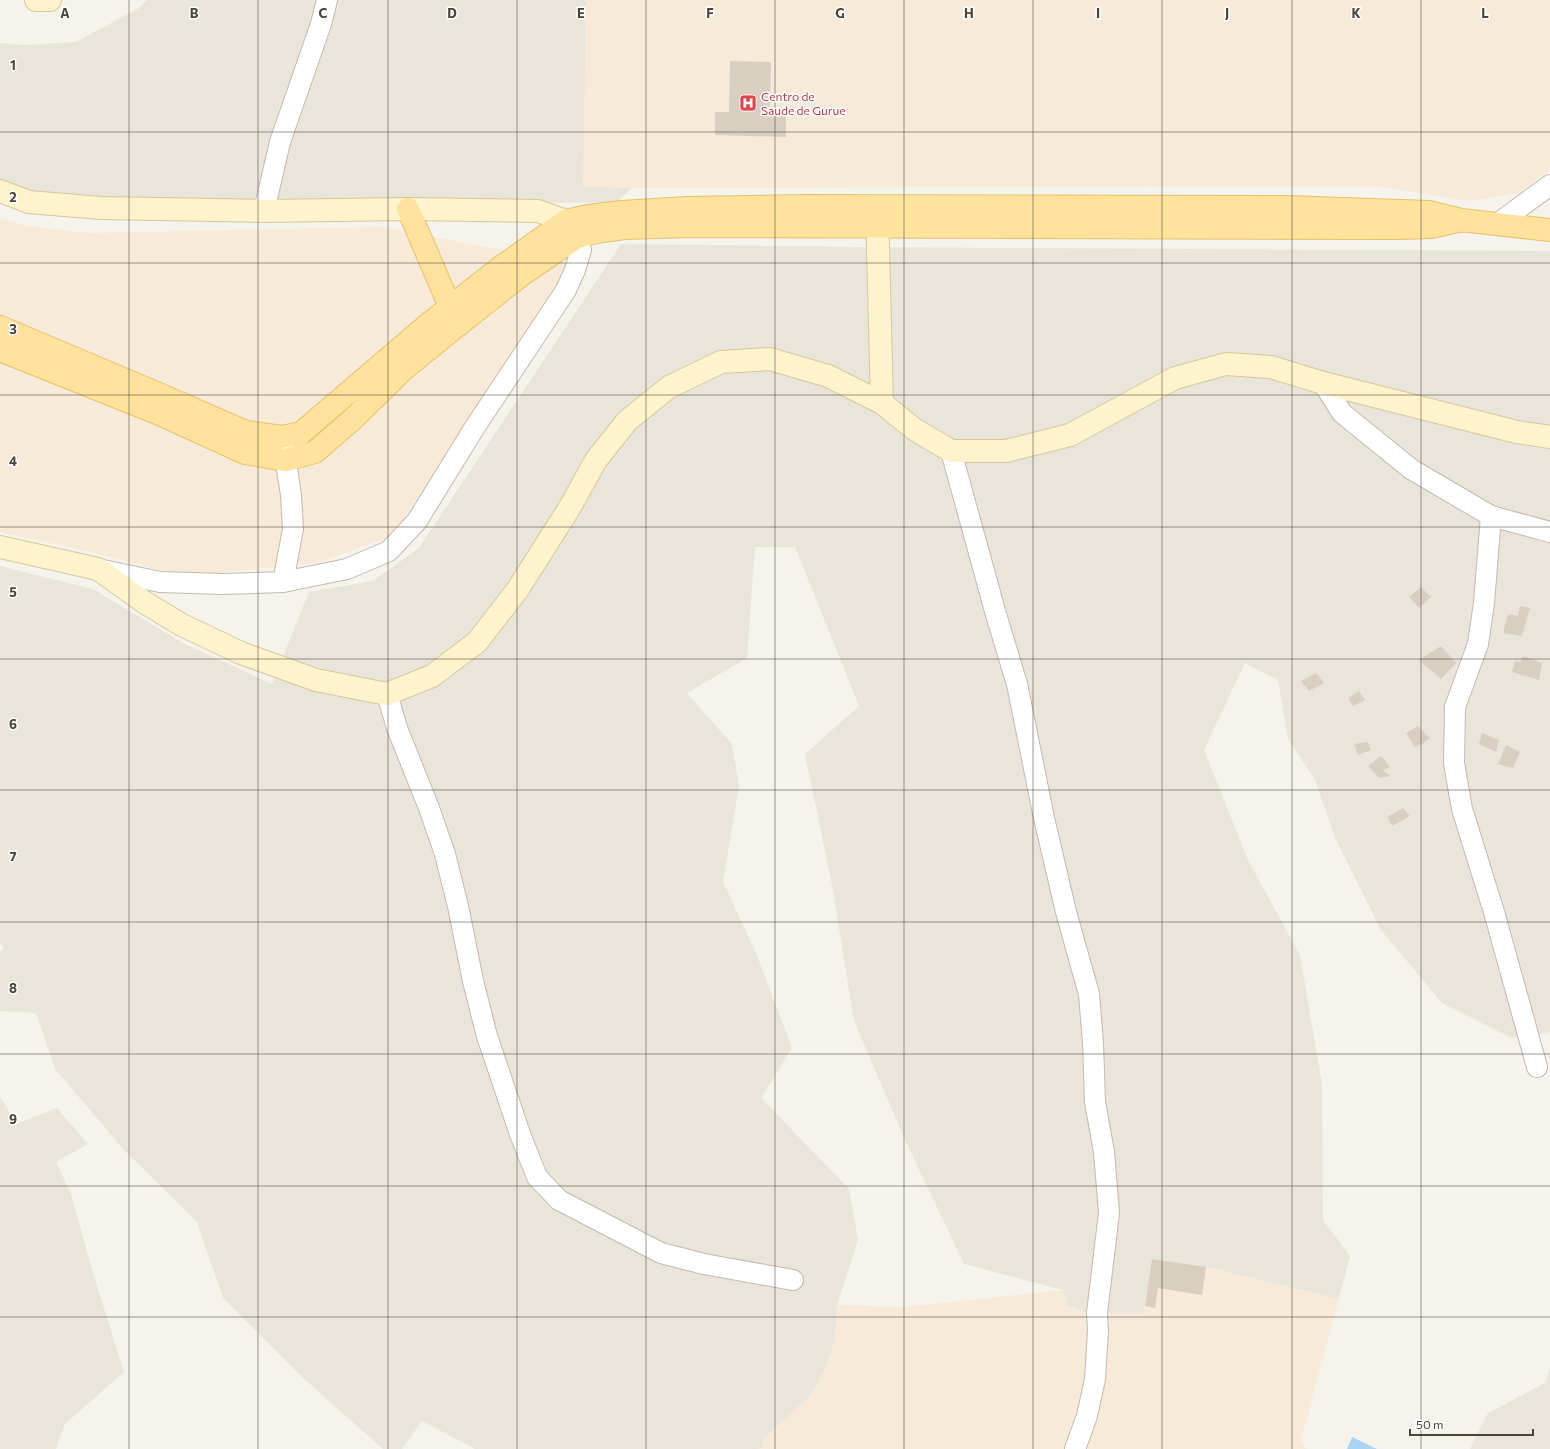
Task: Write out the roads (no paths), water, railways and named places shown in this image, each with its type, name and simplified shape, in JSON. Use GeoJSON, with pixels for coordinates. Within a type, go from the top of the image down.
{"type":"FeatureCollection","features":[{"type":"Feature","properties":{"kind":"main road"},"geometry":{"type":"LineString","coordinates":[[12,347],[168,398],[246,432],[282,437],[301,433],[450,307],[501,267],[571,229],[622,212],[688,208],[877,205],[1285,207],[1430,212],[1462,220],[1550,230]]}},
{"type":"Feature","properties":{"kind":"main road"},"geometry":{"type":"LineString","coordinates":[[408,209],[450,307]]}},
{"type":"Feature","properties":{"kind":"main road"},"geometry":{"type":"LineString","coordinates":[[0,327],[12,347],[245,453],[285,460],[315,452],[353,419],[404,369],[520,276],[571,229],[596,232],[624,228],[690,226],[1397,228],[1431,227],[1462,220]]}},
{"type":"Feature","properties":{"kind":"street"},"geometry":{"type":"LineString","coordinates":[[36,0],[50,0]]}},
{"type":"Feature","properties":{"kind":"street"},"geometry":{"type":"LineString","coordinates":[[264,211],[280,142],[321,24],[327,0]]}},
{"type":"Feature","properties":{"kind":"street"},"geometry":{"type":"LineString","coordinates":[[1497,224],[1550,185]]}},
{"type":"Feature","properties":{"kind":"street"},"geometry":{"type":"LineString","coordinates":[[0,191],[29,202],[101,208],[264,211],[408,209],[538,212],[571,229],[581,250],[575,270],[566,290],[475,427],[417,521],[389,551],[347,569],[283,582],[223,584],[160,582],[0,547]]}},
{"type":"Feature","properties":{"kind":"street"},"geometry":{"type":"LineString","coordinates":[[877,205],[882,403]]}},
{"type":"Feature","properties":{"kind":"street"},"geometry":{"type":"LineString","coordinates":[[98,569],[144,602],[182,625],[241,653],[316,680],[387,694],[432,676],[477,642],[518,589],[570,507],[596,460],[627,421],[669,387],[721,362],[770,358],[828,376],[882,403],[914,429],[951,451],[1006,451],[1070,435],[1175,378],[1226,364],[1271,367],[1323,383],[1517,432],[1550,437]]}},
{"type":"Feature","properties":{"kind":"street"},"geometry":{"type":"LineString","coordinates":[[1323,383],[1342,413],[1411,469],[1491,516],[1550,532]]}},
{"type":"Feature","properties":{"kind":"street"},"geometry":{"type":"LineString","coordinates":[[282,437],[291,495],[293,528],[283,582]]}},
{"type":"Feature","properties":{"kind":"street"},"geometry":{"type":"LineString","coordinates":[[951,451],[995,611],[1017,684],[1045,825],[1066,912],[1089,994],[1093,1043],[1095,1102],[1104,1152],[1109,1213],[1097,1313],[1098,1330],[1095,1378],[1087,1416],[1075,1449]]}},
{"type":"Feature","properties":{"kind":"street"},"geometry":{"type":"LineString","coordinates":[[1491,516],[1484,603],[1478,644],[1455,707],[1454,763],[1462,809],[1494,912],[1537,1067]]}},
{"type":"Feature","properties":{"kind":"street"},"geometry":{"type":"LineString","coordinates":[[387,694],[397,728],[429,808],[445,854],[487,1036],[520,1134],[537,1177],[559,1200],[661,1253],[704,1264],[793,1280]]}},
{"type":"Feature","properties":{"kind":"water"},"geometry":{"type":"Polygon","coordinates":[[[1352,1437],[1377,1449],[1347,1449],[1352,1437]]]}},
{"type":"Feature","properties":{"kind":"place","name":"Centro de Saude de Gurue"},"geometry":{"type":"Point","coordinates":[748,103]}}]}
